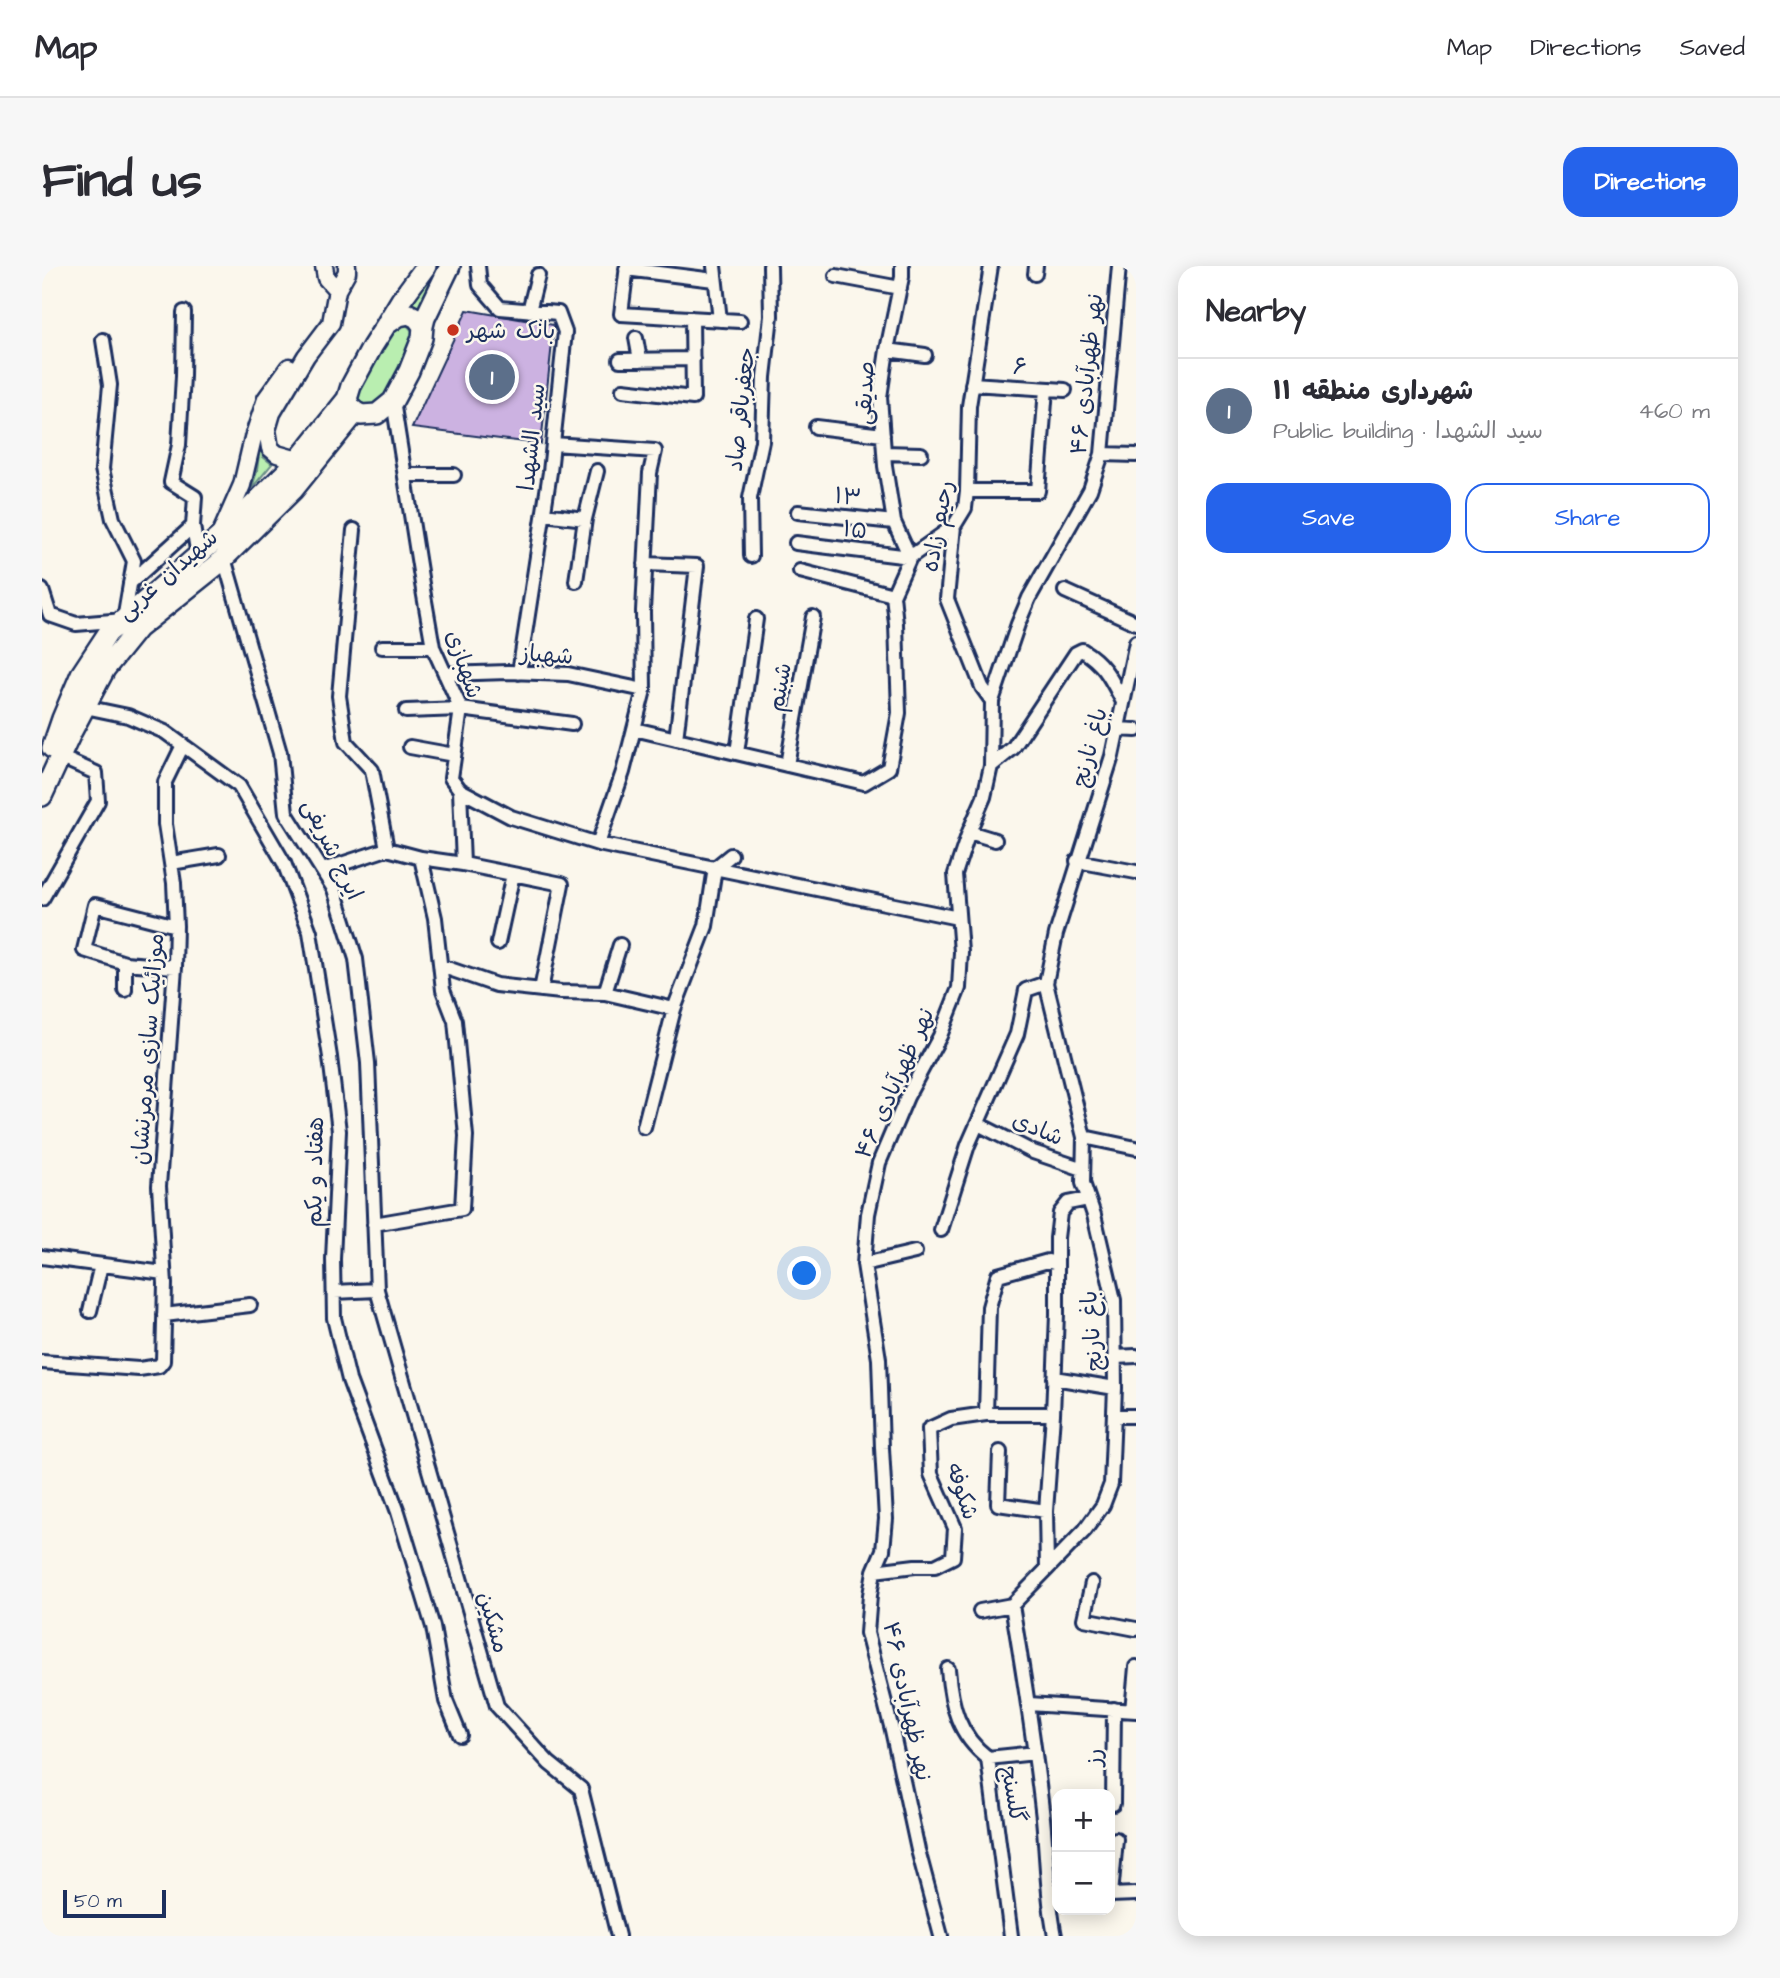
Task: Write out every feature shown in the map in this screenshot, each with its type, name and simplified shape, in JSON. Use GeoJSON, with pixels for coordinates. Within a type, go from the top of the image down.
{"type":"FeatureCollection","features":[{"type":"Feature","properties":{"kind":"main road"},"geometry":{"type":"LineString","coordinates":[[426,266],[401,300],[351,386],[352,406],[361,415],[377,414],[393,401],[418,349],[425,318],[450,266]]}},
{"type":"Feature","properties":{"kind":"main road"},"geometry":{"type":"LineString","coordinates":[[386,325],[399,316],[409,314],[424,326]]}},
{"type":"Feature","properties":{"kind":"main road","name":"شهیدان غربی"},"geometry":{"type":"LineString","coordinates":[[42,769],[81,674],[108,633],[219,537],[352,406]]}},
{"type":"Feature","properties":{"kind":"main road","name":"شهیدان غربی"},"geometry":{"type":"LineString","coordinates":[[42,796],[105,668],[138,628],[225,558],[293,490],[352,406]]}},
{"type":"Feature","properties":{"kind":"street"},"geometry":{"type":"LineString","coordinates":[[324,266],[326,278],[337,290]]}},
{"type":"Feature","properties":{"kind":"street"},"geometry":{"type":"LineString","coordinates":[[298,460],[277,454],[270,448],[267,430],[272,413],[306,356],[331,323],[337,290],[347,272],[346,266]]}},
{"type":"Feature","properties":{"kind":"street","name":"سید الشهدا"},"geometry":{"type":"LineString","coordinates":[[478,266],[480,285],[500,308],[558,313],[565,332],[544,514],[519,673]]}},
{"type":"Feature","properties":{"kind":"street"},"geometry":{"type":"LineString","coordinates":[[714,266],[720,320]]}},
{"type":"Feature","properties":{"kind":"street","name":"جعفرباقر صاد"},"geometry":{"type":"LineString","coordinates":[[751,556],[750,498],[762,441],[764,377],[771,316],[770,266]]}},
{"type":"Feature","properties":{"kind":"street","name":"صدیقی"},"geometry":{"type":"LineString","coordinates":[[902,266],[880,397],[884,453],[894,522],[910,557]]}},
{"type":"Feature","properties":{"kind":"street","name":"رحیم زاده"},"geometry":{"type":"LineString","coordinates":[[991,266],[969,406],[968,491],[965,508],[954,526],[947,599],[982,687],[992,701]]}},
{"type":"Feature","properties":{"kind":"street","name":"نهر ظهرآبادی ۴۶"},"geometry":{"type":"LineString","coordinates":[[941,1936],[867,1633],[874,1571],[883,1550],[886,1519],[879,1359],[864,1264],[868,1213],[879,1163],[907,1097],[940,1036],[959,988],[961,952],[955,874],[984,797],[991,766],[992,701],[1023,611],[1090,490],[1102,454],[1119,266]]}},
{"type":"Feature","properties":{"kind":"street"},"geometry":{"type":"LineString","coordinates":[[714,280],[626,267],[621,314],[740,321]]}},
{"type":"Feature","properties":{"kind":"street"},"geometry":{"type":"LineString","coordinates":[[529,312],[538,275]]}},
{"type":"Feature","properties":{"kind":"street"},"geometry":{"type":"LineString","coordinates":[[836,276],[900,288]]}},
{"type":"Feature","properties":{"kind":"street"},"geometry":{"type":"LineString","coordinates":[[184,312],[179,445],[171,482],[195,496],[192,526],[198,556]]}},
{"type":"Feature","properties":{"kind":"street"},"geometry":{"type":"LineString","coordinates":[[623,390],[693,398],[692,318]]}},
{"type":"Feature","properties":{"kind":"street"},"geometry":{"type":"LineString","coordinates":[[636,338],[640,360]]}},
{"type":"Feature","properties":{"kind":"street"},"geometry":{"type":"LineString","coordinates":[[42,590],[50,615],[76,625],[124,620],[134,561],[113,519],[102,468],[110,385],[103,340]]}},
{"type":"Feature","properties":{"kind":"street"},"geometry":{"type":"LineString","coordinates":[[887,350],[925,355]]}},
{"type":"Feature","properties":{"kind":"street"},"geometry":{"type":"LineString","coordinates":[[219,537],[242,485],[266,399],[288,367],[306,356]]}},
{"type":"Feature","properties":{"kind":"street"},"geometry":{"type":"LineString","coordinates":[[620,360],[693,359]]}},
{"type":"Feature","properties":{"kind":"street","name":"۶"},"geometry":{"type":"LineString","coordinates":[[972,384],[1065,390]]}},
{"type":"Feature","properties":{"kind":"street"},"geometry":{"type":"LineString","coordinates":[[968,491],[1038,491],[1046,389]]}},
{"type":"Feature","properties":{"kind":"street","name":"شهبازی"},"geometry":{"type":"LineString","coordinates":[[393,401],[433,647],[461,709],[451,778],[460,790],[463,864]]}},
{"type":"Feature","properties":{"kind":"street"},"geometry":{"type":"LineString","coordinates":[[816,427],[883,435]]}},
{"type":"Feature","properties":{"kind":"street"},"geometry":{"type":"LineString","coordinates":[[553,444],[655,451],[650,473],[645,564],[644,690],[622,772],[598,844]]}},
{"type":"Feature","properties":{"kind":"street"},"geometry":{"type":"LineString","coordinates":[[884,453],[921,454]]}},
{"type":"Feature","properties":{"kind":"street"},"geometry":{"type":"LineString","coordinates":[[1102,454],[1136,455]]}},
{"type":"Feature","properties":{"kind":"street"},"geometry":{"type":"LineString","coordinates":[[576,581],[585,519],[597,471]]}},
{"type":"Feature","properties":{"kind":"street"},"geometry":{"type":"LineString","coordinates":[[405,475],[454,475]]}},
{"type":"Feature","properties":{"kind":"street","name":"۱۳"},"geometry":{"type":"LineString","coordinates":[[798,512],[894,522]]}},
{"type":"Feature","properties":{"kind":"street"},"geometry":{"type":"LineString","coordinates":[[544,514],[585,519]]}},
{"type":"Feature","properties":{"kind":"street"},"geometry":{"type":"LineString","coordinates":[[130,583],[192,526]]}},
{"type":"Feature","properties":{"kind":"street"},"geometry":{"type":"LineString","coordinates":[[634,729],[864,783],[889,768],[899,713],[893,595],[910,557],[954,526]]}},
{"type":"Feature","properties":{"kind":"street"},"geometry":{"type":"LineString","coordinates":[[354,530],[339,696],[346,742],[372,770],[387,849]]}},
{"type":"Feature","properties":{"kind":"street","name":"۱۵"},"geometry":{"type":"LineString","coordinates":[[796,543],[910,557]]}},
{"type":"Feature","properties":{"kind":"street","name":"ایرج شریفی"},"geometry":{"type":"LineString","coordinates":[[225,558],[281,753],[286,813],[334,889],[356,959],[368,1063],[377,1290]]}},
{"type":"Feature","properties":{"kind":"street"},"geometry":{"type":"LineString","coordinates":[[645,564],[698,565],[676,739]]}},
{"type":"Feature","properties":{"kind":"street"},"geometry":{"type":"LineString","coordinates":[[800,572],[893,595]]}},
{"type":"Feature","properties":{"kind":"street"},"geometry":{"type":"LineString","coordinates":[[1065,591],[1136,622]]}},
{"type":"Feature","properties":{"kind":"street","name":"شبنم"},"geometry":{"type":"LineString","coordinates":[[787,765],[813,617]]}},
{"type":"Feature","properties":{"kind":"street"},"geometry":{"type":"LineString","coordinates":[[737,753],[756,619]]}},
{"type":"Feature","properties":{"kind":"street","name":"باغ نارنج"},"geometry":{"type":"LineString","coordinates":[[1012,1605],[1084,1530],[1103,1505],[1111,1484],[1115,1388],[1114,1300],[1094,1215],[1083,1183],[1084,1137],[1046,984],[1056,934],[1077,861],[1112,756],[1136,642]]}},
{"type":"Feature","properties":{"kind":"street"},"geometry":{"type":"LineString","coordinates":[[382,647],[433,647]]}},
{"type":"Feature","properties":{"kind":"street"},"geometry":{"type":"LineString","coordinates":[[991,766],[1013,748],[1076,653],[1082,650],[1096,659],[1123,702]]}},
{"type":"Feature","properties":{"kind":"street","name":"شهباز"},"geometry":{"type":"LineString","coordinates":[[445,674],[568,674],[644,690]]}},
{"type":"Feature","properties":{"kind":"street","name":"هفتاد و یکم"},"geometry":{"type":"LineString","coordinates":[[85,707],[128,716],[165,732],[239,786],[284,863],[310,932],[339,1131],[333,1259],[334,1318],[349,1380],[398,1512],[433,1627],[446,1702],[460,1735]]}},
{"type":"Feature","properties":{"kind":"street"},"geometry":{"type":"LineString","coordinates":[[406,711],[461,709],[572,724]]}},
{"type":"Feature","properties":{"kind":"street"},"geometry":{"type":"LineString","coordinates":[[1118,729],[1136,730]]}},
{"type":"Feature","properties":{"kind":"street","name":"موزائیک سازی مرمرنشان"},"geometry":{"type":"LineString","coordinates":[[42,1362],[139,1369],[159,1366],[163,1361],[164,1273],[159,1186],[176,926],[174,883],[165,824],[165,782],[183,745]]}},
{"type":"Feature","properties":{"kind":"street"},"geometry":{"type":"LineString","coordinates":[[410,747],[454,755]]}},
{"type":"Feature","properties":{"kind":"street"},"geometry":{"type":"LineString","coordinates":[[42,899],[98,802],[96,774],[60,757]]}},
{"type":"Feature","properties":{"kind":"street"},"geometry":{"type":"LineString","coordinates":[[460,790],[511,817],[598,844],[958,918]]}},
{"type":"Feature","properties":{"kind":"street"},"geometry":{"type":"LineString","coordinates":[[969,832],[995,840]]}},
{"type":"Feature","properties":{"kind":"street"},"geometry":{"type":"LineString","coordinates":[[323,870],[387,849],[421,858],[562,884],[541,990]]}},
{"type":"Feature","properties":{"kind":"street"},"geometry":{"type":"LineString","coordinates":[[171,863],[219,855]]}},
{"type":"Feature","properties":{"kind":"street"},"geometry":{"type":"LineString","coordinates":[[644,1127],[674,1009],[706,926],[715,868],[731,855]]}},
{"type":"Feature","properties":{"kind":"street"},"geometry":{"type":"LineString","coordinates":[[374,1224],[462,1209],[466,1136],[454,1021],[443,990],[435,918],[421,858]]}},
{"type":"Feature","properties":{"kind":"street"},"geometry":{"type":"LineString","coordinates":[[1077,861],[1136,873]]}},
{"type":"Feature","properties":{"kind":"street"},"geometry":{"type":"LineString","coordinates":[[498,943],[513,874]]}},
{"type":"Feature","properties":{"kind":"street"},"geometry":{"type":"LineString","coordinates":[[175,967],[125,963],[84,950],[95,905],[176,926]]}},
{"type":"Feature","properties":{"kind":"street"},"geometry":{"type":"LineString","coordinates":[[605,993],[620,945]]}},
{"type":"Feature","properties":{"kind":"street"},"geometry":{"type":"LineString","coordinates":[[125,963],[125,990]]}},
{"type":"Feature","properties":{"kind":"street"},"geometry":{"type":"LineString","coordinates":[[441,966],[496,985],[605,993],[674,1009]]}},
{"type":"Feature","properties":{"kind":"street"},"geometry":{"type":"LineString","coordinates":[[941,1230],[968,1145],[1017,1034],[1026,990],[1046,984]]}},
{"type":"Feature","properties":{"kind":"street","name":"شادی"},"geometry":{"type":"LineString","coordinates":[[978,1124],[1033,1152],[1083,1169]]}},
{"type":"Feature","properties":{"kind":"street"},"geometry":{"type":"LineString","coordinates":[[1084,1137],[1136,1148]]}},
{"type":"Feature","properties":{"kind":"street"},"geometry":{"type":"LineString","coordinates":[[1047,1569],[1046,1511],[1053,1414],[1057,1238],[1060,1213],[1068,1203],[1088,1199]]}},
{"type":"Feature","properties":{"kind":"street"},"geometry":{"type":"LineString","coordinates":[[864,1264],[915,1252]]}},
{"type":"Feature","properties":{"kind":"street"},"geometry":{"type":"LineString","coordinates":[[42,1257],[164,1273]]}},
{"type":"Feature","properties":{"kind":"street"},"geometry":{"type":"LineString","coordinates":[[1053,1414],[986,1414],[989,1307],[998,1275],[1048,1261],[1057,1264]]}},
{"type":"Feature","properties":{"kind":"street"},"geometry":{"type":"LineString","coordinates":[[90,1311],[101,1265]]}},
{"type":"Feature","properties":{"kind":"street"},"geometry":{"type":"LineString","coordinates":[[334,1292],[377,1290]]}},
{"type":"Feature","properties":{"kind":"street","name":"مشکین"},"geometry":{"type":"LineString","coordinates":[[377,1290],[496,1706],[549,1763],[581,1789],[618,1936]]}},
{"type":"Feature","properties":{"kind":"street"},"geometry":{"type":"LineString","coordinates":[[164,1315],[250,1305]]}},
{"type":"Feature","properties":{"kind":"street"},"geometry":{"type":"LineString","coordinates":[[1115,1357],[1136,1356]]}},
{"type":"Feature","properties":{"kind":"street"},"geometry":{"type":"LineString","coordinates":[[1054,1378],[1115,1388]]}},
{"type":"Feature","properties":{"kind":"street","name":"شکوفه"},"geometry":{"type":"LineString","coordinates":[[874,1571],[935,1566],[953,1557],[955,1528],[931,1474],[929,1429],[951,1419],[986,1414]]}},
{"type":"Feature","properties":{"kind":"street"},"geometry":{"type":"LineString","coordinates":[[1114,1416],[1136,1416]]}},
{"type":"Feature","properties":{"kind":"street"},"geometry":{"type":"LineString","coordinates":[[1000,1452],[998,1504],[1046,1511]]}},
{"type":"Feature","properties":{"kind":"street"},"geometry":{"type":"LineString","coordinates":[[1092,1583],[1084,1619],[1136,1629]]}},
{"type":"Feature","properties":{"kind":"street"},"geometry":{"type":"LineString","coordinates":[[980,1611],[1012,1605],[1029,1704],[1052,1889]]}},
{"type":"Feature","properties":{"kind":"street"},"geometry":{"type":"LineString","coordinates":[[1029,1704],[1134,1711],[1136,1667]]}},
{"type":"Feature","properties":{"kind":"street","name":"گلسنج"},"geometry":{"type":"LineString","coordinates":[[948,1669],[955,1712],[967,1738],[988,1758],[1011,1936]]}},
{"type":"Feature","properties":{"kind":"street","name":"رز"},"geometry":{"type":"LineString","coordinates":[[1113,1789],[1114,1709]]}},
{"type":"Feature","properties":{"kind":"street"},"geometry":{"type":"LineString","coordinates":[[988,1758],[1035,1753]]}},
{"type":"Feature","properties":{"kind":"street"},"geometry":{"type":"LineString","coordinates":[[1115,1895],[1136,1894]]}},
{"type":"Feature","properties":{"kind":"street"},"geometry":{"type":"LineString","coordinates":[[1054,1915],[1055,1936]]}},
{"type":"Feature","properties":{"kind":"green space"},"geometry":{"type":"Polygon","coordinates":[[[437,266],[440,266],[421,310],[406,305],[437,266]]]}},
{"type":"Feature","properties":{"kind":"green space"},"geometry":{"type":"Polygon","coordinates":[[[406,324],[415,334],[413,344],[384,401],[372,408],[362,407],[356,396],[386,335],[396,327],[406,324]]]}},
{"type":"Feature","properties":{"kind":"green space"},"geometry":{"type":"Polygon","coordinates":[[[260,445],[263,457],[272,464],[252,488],[257,471],[260,445]]]}},
{"type":"Feature","properties":{"kind":"building"},"geometry":{"type":"Polygon","coordinates":[[[467,310],[554,325],[541,444],[412,428],[467,310]]]}},
{"type":"Feature","properties":{"kind":"place","name":"بانک شهر"},"geometry":{"type":"Point","coordinates":[453,330]}},
{"type":"Feature","properties":{"kind":"place","name":"شهرداری منطقه ۱۱"},"geometry":{"type":"Point","coordinates":[492,377]}}]}
